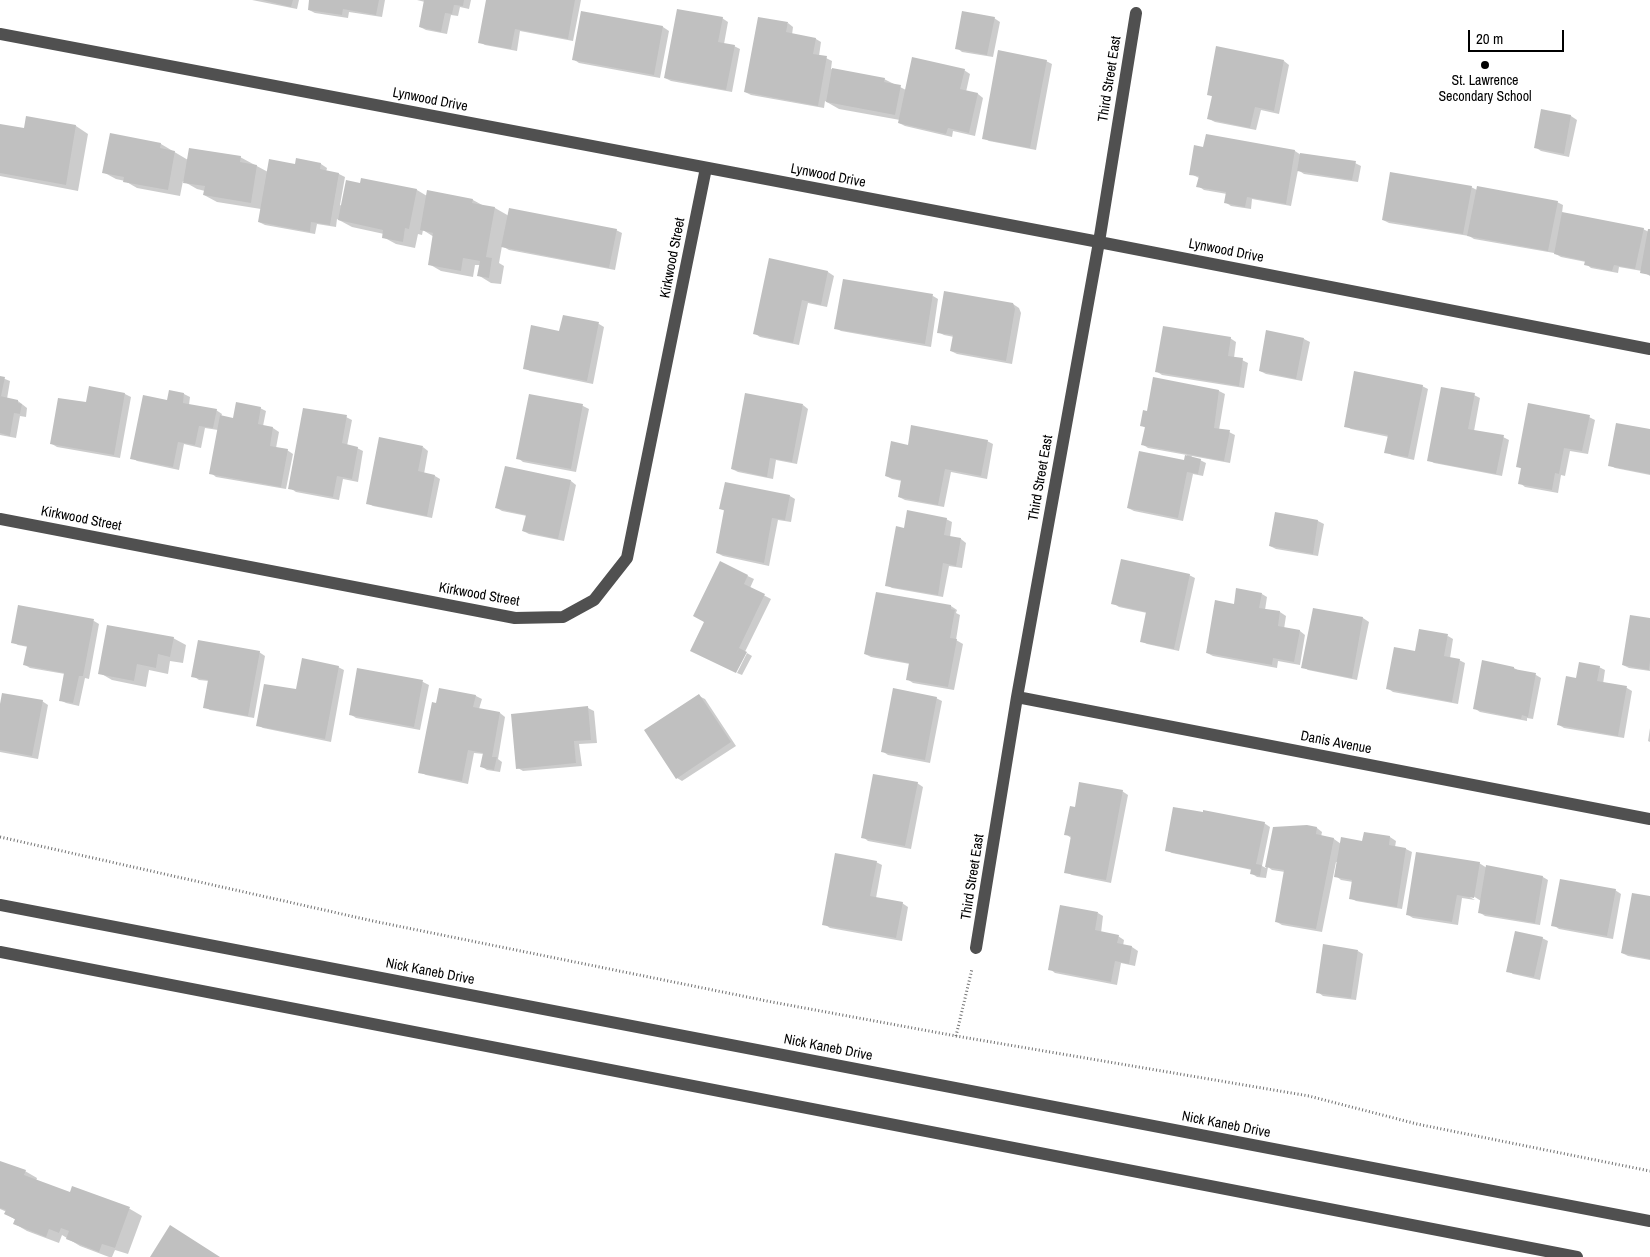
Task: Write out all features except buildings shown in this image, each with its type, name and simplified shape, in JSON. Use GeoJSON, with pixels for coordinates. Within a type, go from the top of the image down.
{"type":"FeatureCollection","features":[{"type":"Feature","properties":{"kind":"street","name":"Third Street East"},"geometry":{"type":"LineString","coordinates":[[976,948],[1017,697],[1099,242],[1136,13]]}},
{"type":"Feature","properties":{"kind":"street","name":"Lynwood Drive"},"geometry":{"type":"LineString","coordinates":[[0,34],[1099,242],[1650,349]]}},
{"type":"Feature","properties":{"kind":"street","name":"Kirkwood Street"},"geometry":{"type":"LineString","coordinates":[[0,519],[515,618],[563,617],[594,600],[627,558],[706,168]]}},
{"type":"Feature","properties":{"kind":"street","name":"Danis Avenue"},"geometry":{"type":"LineString","coordinates":[[1017,697],[1650,819]]}},
{"type":"Feature","properties":{"kind":"street","name":"Nick Kaneb Drive"},"geometry":{"type":"LineString","coordinates":[[0,905],[1650,1221]]}},
{"type":"Feature","properties":{"kind":"street"},"geometry":{"type":"LineString","coordinates":[[0,952],[1577,1257]]}},
{"type":"Feature","properties":{"kind":"path"},"geometry":{"type":"LineString","coordinates":[[0,837],[373,921],[772,1002],[956,1036],[1309,1096],[1417,1124],[1650,1171]]}},
{"type":"Feature","properties":{"kind":"path"},"geometry":{"type":"LineString","coordinates":[[956,1036],[976,948]]}},
{"type":"Feature","properties":{"kind":"place","name":"St. Lawrence Secondary School"},"geometry":{"type":"Point","coordinates":[1485,65]}}]}
